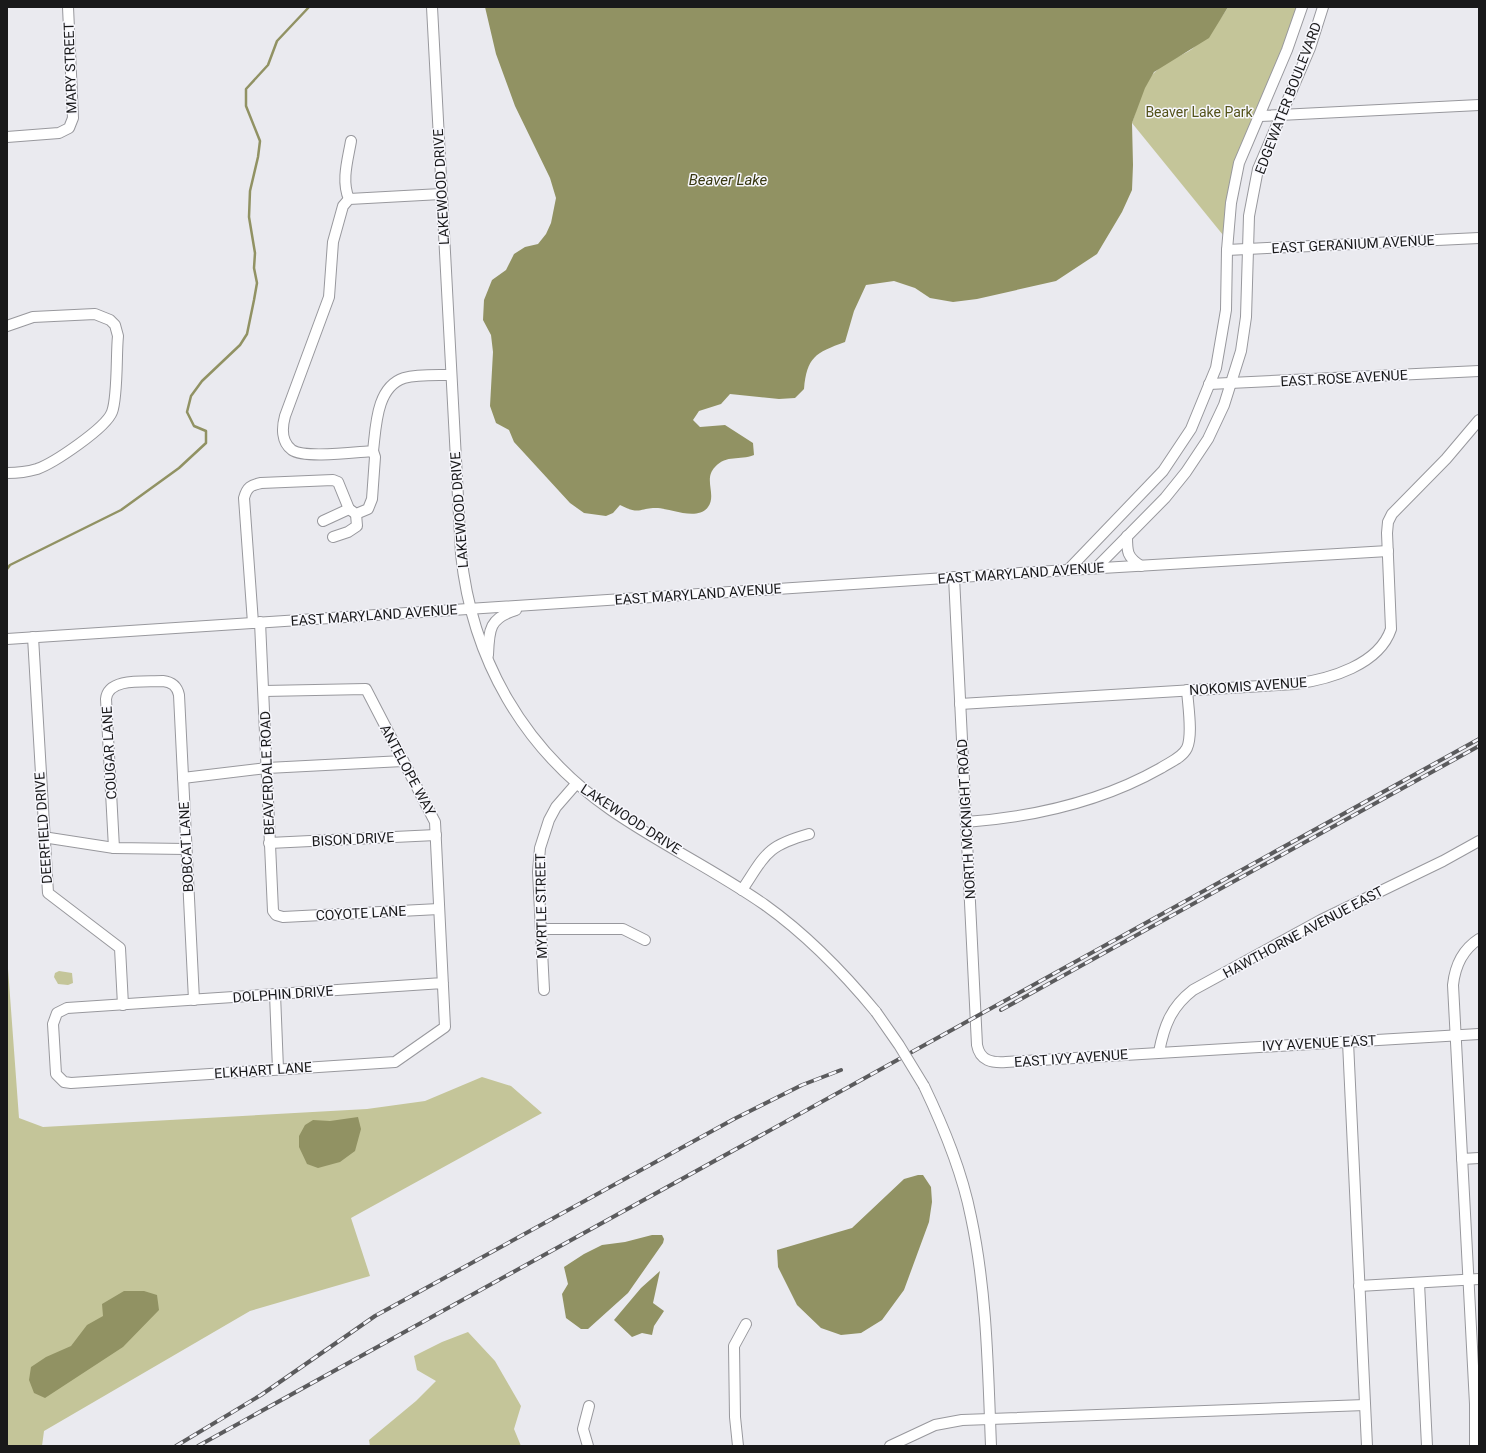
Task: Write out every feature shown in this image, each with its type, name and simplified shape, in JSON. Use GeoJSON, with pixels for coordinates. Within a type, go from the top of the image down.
{"type":"FeatureCollection","features":[{"type":"Feature","properties":{"kind":"street","name":"MARY STREET"},"geometry":{"type":"LineString","coordinates":[[7,138],[59,133],[69,128],[73,118],[68,7]]}},
{"type":"Feature","properties":{"kind":"street","name":"LAKEWOOD DRIVE"},"geometry":{"type":"LineString","coordinates":[[432,7],[461,554],[470,610],[487,659],[512,709],[542,748],[576,784],[632,823],[742,890],[789,923],[811,942],[838,969],[876,1012],[900,1045],[924,1086],[945,1134],[963,1184],[978,1251],[984,1305],[990,1418]]}},
{"type":"Feature","properties":{"kind":"street","name":"EDGEWATER BOULEVARD"},"geometry":{"type":"LineString","coordinates":[[1068,570],[1163,471],[1191,429],[1216,368],[1226,310],[1227,250],[1231,203],[1239,163],[1287,50],[1302,7]]}},
{"type":"Feature","properties":{"kind":"street","name":"EDGEWATER BOULEVARD"},"geometry":{"type":"LineString","coordinates":[[1096,568],[1165,498],[1186,472],[1208,439],[1224,405],[1241,351],[1246,317],[1249,216],[1258,169],[1310,48],[1323,7]]}},
{"type":"Feature","properties":{"kind":"street"},"geometry":{"type":"LineString","coordinates":[[1260,116],[1479,105]]}},
{"type":"Feature","properties":{"kind":"street"},"geometry":{"type":"LineString","coordinates":[[349,199],[345,190],[345,179],[351,140]]}},
{"type":"Feature","properties":{"kind":"street"},"geometry":{"type":"LineString","coordinates":[[373,451],[305,455],[292,450],[284,439],[282,428],[285,416],[329,297],[334,242],[343,206],[349,199],[441,194]]}},
{"type":"Feature","properties":{"kind":"street","name":"EAST GERANIUM AVENUE"},"geometry":{"type":"LineString","coordinates":[[1227,250],[1479,238]]}},
{"type":"Feature","properties":{"kind":"street"},"geometry":{"type":"LineString","coordinates":[[7,326],[33,317],[95,314],[110,320],[115,325],[118,336],[113,408],[108,420],[98,430],[45,465],[30,471],[7,473]]}},
{"type":"Feature","properties":{"kind":"street","name":"EAST ROSE AVENUE"},"geometry":{"type":"LineString","coordinates":[[1209,384],[1479,371]]}},
{"type":"Feature","properties":{"kind":"street"},"geometry":{"type":"LineString","coordinates":[[323,522],[353,512],[368,509],[372,499],[375,457],[373,451],[379,412],[384,394],[393,383],[414,376],[451,375]]}},
{"type":"Feature","properties":{"kind":"street","name":"NOKOMIS AVENUE"},"geometry":{"type":"LineString","coordinates":[[960,704],[1307,682],[1333,676],[1364,660],[1384,645],[1391,629],[1387,528],[1392,514],[1446,460],[1479,420]]}},
{"type":"Feature","properties":{"kind":"street","name":"BEAVERDALE ROAD"},"geometry":{"type":"LineString","coordinates":[[283,917],[276,915],[272,907],[264,691],[244,498],[250,486],[261,483],[333,480],[338,482],[353,512]]}},
{"type":"Feature","properties":{"kind":"street"},"geometry":{"type":"LineString","coordinates":[[333,537],[348,532],[357,526],[353,512]]}},
{"type":"Feature","properties":{"kind":"street"},"geometry":{"type":"LineString","coordinates":[[1127,536],[1127,548],[1131,559],[1141,566]]}},
{"type":"Feature","properties":{"kind":"street","name":"EAST MARYLAND AVENUE"},"geometry":{"type":"LineString","coordinates":[[7,639],[470,610],[954,577],[1388,551]]}},
{"type":"Feature","properties":{"kind":"street","name":"NORTH MCKNIGHT ROAD"},"geometry":{"type":"LineString","coordinates":[[954,577],[977,1045],[980,1054],[984,1058]]}},
{"type":"Feature","properties":{"kind":"street"},"geometry":{"type":"LineString","coordinates":[[487,659],[489,631],[495,621],[506,613],[533,605]]}},
{"type":"Feature","properties":{"kind":"street","name":"DEERFIELD DRIVE"},"geometry":{"type":"LineString","coordinates":[[33,637],[43,837],[48,893],[120,948],[123,1005]]}},
{"type":"Feature","properties":{"kind":"street","name":"COUGAR LANE"},"geometry":{"type":"LineString","coordinates":[[114,848],[106,699],[107,692],[111,687],[120,683],[163,681],[174,685],[178,695]]}},
{"type":"Feature","properties":{"kind":"street","name":"ANTELOPE WAY"},"geometry":{"type":"LineString","coordinates":[[264,691],[366,689],[435,822],[445,1027]]}},
{"type":"Feature","properties":{"kind":"street"},"geometry":{"type":"LineString","coordinates":[[966,822],[1017,817],[1077,803],[1127,785],[1177,759],[1184,752],[1189,742],[1187,690]]}},
{"type":"Feature","properties":{"kind":"street","name":"BOBCAT LANE"},"geometry":{"type":"LineString","coordinates":[[178,695],[194,1000]]}},
{"type":"Feature","properties":{"kind":"street"},"geometry":{"type":"LineString","coordinates":[[183,778],[267,768],[403,760]]}},
{"type":"Feature","properties":{"kind":"street","name":"MYRTLE STREET"},"geometry":{"type":"LineString","coordinates":[[544,990],[538,872],[540,848],[549,820],[556,807],[576,784]]}},
{"type":"Feature","properties":{"kind":"street"},"geometry":{"type":"LineString","coordinates":[[742,890],[763,858],[776,845],[809,834]]}},
{"type":"Feature","properties":{"kind":"street","name":"BISON DRIVE"},"geometry":{"type":"LineString","coordinates":[[269,842],[436,835]]}},
{"type":"Feature","properties":{"kind":"street"},"geometry":{"type":"LineString","coordinates":[[43,837],[114,848],[186,849]]}},
{"type":"Feature","properties":{"kind":"street","name":"HAWTHORNE AVENUE EAST"},"geometry":{"type":"LineString","coordinates":[[1159,1052],[1168,1019],[1176,1006],[1193,990],[1321,920],[1443,861],[1479,841]]}},
{"type":"Feature","properties":{"kind":"street","name":"COYOTE LANE"},"geometry":{"type":"LineString","coordinates":[[283,917],[439,909]]}},
{"type":"Feature","properties":{"kind":"street"},"geometry":{"type":"LineString","coordinates":[[541,929],[623,929],[645,940]]}},
{"type":"Feature","properties":{"kind":"street"},"geometry":{"type":"LineString","coordinates":[[1475,1446],[1477,1404],[1474,1279],[1462,1159],[1454,976],[1461,957],[1473,943],[1479,939]]}},
{"type":"Feature","properties":{"kind":"street","name":"DOLPHIN DRIVE"},"geometry":{"type":"LineString","coordinates":[[123,1005],[443,983]]}},
{"type":"Feature","properties":{"kind":"street"},"geometry":{"type":"LineString","coordinates":[[275,994],[278,1069]]}},
{"type":"Feature","properties":{"kind":"street","name":"ELKHART LANE"},"geometry":{"type":"LineString","coordinates":[[123,1005],[67,1008],[57,1013],[53,1024],[55,1069],[59,1078],[64,1082],[71,1083],[395,1062],[445,1027]]}},
{"type":"Feature","properties":{"kind":"street","name":"IVY AVENUE EAST"},"geometry":{"type":"LineString","coordinates":[[1159,1052],[1479,1034]]}},
{"type":"Feature","properties":{"kind":"street"},"geometry":{"type":"LineString","coordinates":[[1348,1042],[1367,1446]]}},
{"type":"Feature","properties":{"kind":"street","name":"EAST IVY AVENUE"},"geometry":{"type":"LineString","coordinates":[[984,1058],[994,1062],[1006,1062],[1159,1052]]}},
{"type":"Feature","properties":{"kind":"street"},"geometry":{"type":"LineString","coordinates":[[1462,1159],[1479,1158]]}},
{"type":"Feature","properties":{"kind":"street"},"geometry":{"type":"LineString","coordinates":[[1359,1286],[1474,1279]]}},
{"type":"Feature","properties":{"kind":"street"},"geometry":{"type":"LineString","coordinates":[[1419,1283],[1426,1446]]}},
{"type":"Feature","properties":{"kind":"street"},"geometry":{"type":"LineString","coordinates":[[738,1446],[734,1407],[734,1346],[746,1324]]}},
{"type":"Feature","properties":{"kind":"street"},"geometry":{"type":"LineString","coordinates":[[890,1446],[935,1425],[949,1421],[990,1418],[1365,1405]]}},
{"type":"Feature","properties":{"kind":"street"},"geometry":{"type":"LineString","coordinates":[[588,1446],[583,1429],[589,1406]]}},
{"type":"Feature","properties":{"kind":"street"},"geometry":{"type":"LineString","coordinates":[[990,1418],[991,1446]]}},
{"type":"Feature","properties":{"kind":"green space","name":"Beaver Lake Park"},"geometry":{"type":"Polygon","coordinates":[[[1228,7],[1302,7],[1249,148],[1239,177],[1223,235],[1132,123],[1141,96],[1151,77],[1163,65],[1189,51],[1200,42],[1216,25],[1228,7]]]}},
{"type":"Feature","properties":{"kind":"green space"},"geometry":{"type":"Polygon","coordinates":[[[7,955],[19,1118],[43,1127],[367,1109],[425,1101],[482,1077],[511,1086],[542,1113],[351,1218],[370,1276],[250,1311],[44,1431],[42,1446],[7,1446],[7,955]]]}},
{"type":"Feature","properties":{"kind":"green space"},"geometry":{"type":"Polygon","coordinates":[[[59,971],[72,973],[73,983],[68,985],[58,984],[54,977],[55,973],[59,971]]]}},
{"type":"Feature","properties":{"kind":"green space"},"geometry":{"type":"Polygon","coordinates":[[[468,1332],[495,1361],[521,1406],[514,1429],[521,1446],[370,1446],[369,1440],[416,1401],[436,1381],[417,1370],[414,1356],[442,1342],[468,1332]]]}},
{"type":"Feature","properties":{"kind":"water","name":"Beaver Lake"},"geometry":{"type":"Polygon","coordinates":[[[485,7],[1228,7],[1209,38],[1154,72],[1145,88],[1132,123],[1132,190],[1122,212],[1097,254],[1056,281],[977,299],[953,302],[930,298],[915,288],[894,281],[866,285],[854,311],[845,342],[826,349],[814,358],[807,370],[804,389],[795,398],[779,399],[730,394],[721,404],[699,411],[693,420],[700,427],[725,425],[753,443],[754,455],[724,460],[715,467],[710,477],[710,502],[704,511],[691,514],[652,508],[637,511],[620,505],[613,513],[606,516],[584,513],[570,503],[514,442],[509,430],[496,423],[490,406],[493,352],[491,335],[483,320],[484,300],[492,280],[506,270],[514,254],[525,247],[538,244],[546,234],[551,223],[556,198],[550,178],[515,106],[496,54],[485,7]]]}},
{"type":"Feature","properties":{"kind":"water"},"geometry":{"type":"Polygon","coordinates":[[[358,1117],[361,1129],[355,1151],[340,1162],[318,1168],[307,1164],[299,1147],[299,1136],[305,1125],[313,1120],[330,1121],[358,1117]]]}},
{"type":"Feature","properties":{"kind":"water"},"geometry":{"type":"Polygon","coordinates":[[[923,1175],[931,1187],[932,1202],[929,1222],[904,1290],[882,1320],[861,1333],[841,1335],[821,1328],[797,1305],[778,1267],[777,1250],[852,1228],[904,1179],[923,1175]]]}},
{"type":"Feature","properties":{"kind":"water"},"geometry":{"type":"Polygon","coordinates":[[[652,1235],[662,1235],[664,1239],[663,1243],[628,1293],[588,1329],[581,1329],[566,1318],[562,1294],[568,1284],[564,1267],[584,1254],[602,1245],[625,1242],[652,1235]]]}},
{"type":"Feature","properties":{"kind":"water"},"geometry":{"type":"Polygon","coordinates":[[[660,1271],[653,1303],[664,1311],[654,1326],[652,1335],[642,1333],[632,1337],[614,1320],[641,1288],[660,1271]]]}},
{"type":"Feature","properties":{"kind":"water"},"geometry":{"type":"Polygon","coordinates":[[[124,1291],[144,1291],[157,1295],[159,1310],[123,1347],[45,1398],[34,1393],[29,1380],[31,1367],[46,1357],[71,1346],[87,1325],[103,1316],[102,1304],[124,1291]]]}},
{"type":"Feature","properties":{"kind":"waterway"},"geometry":{"type":"LineString","coordinates":[[7,569],[10,565],[121,510],[179,468],[206,443],[206,431],[194,426],[187,412],[191,396],[202,381],[240,345],[247,334],[257,283],[254,268],[255,253],[249,217],[250,191],[260,141],[246,106],[246,89],[268,65],[277,41],[309,7]]}},
{"type":"Feature","properties":{"kind":"railway"},"geometry":{"type":"LineString","coordinates":[[198,1446],[1479,739]]}},
{"type":"Feature","properties":{"kind":"railway"},"geometry":{"type":"LineString","coordinates":[[1001,1010],[1479,746]]}},
{"type":"Feature","properties":{"kind":"railway"},"geometry":{"type":"LineString","coordinates":[[176,1446],[261,1395],[375,1316],[734,1119],[802,1085],[841,1070]]}}]}
